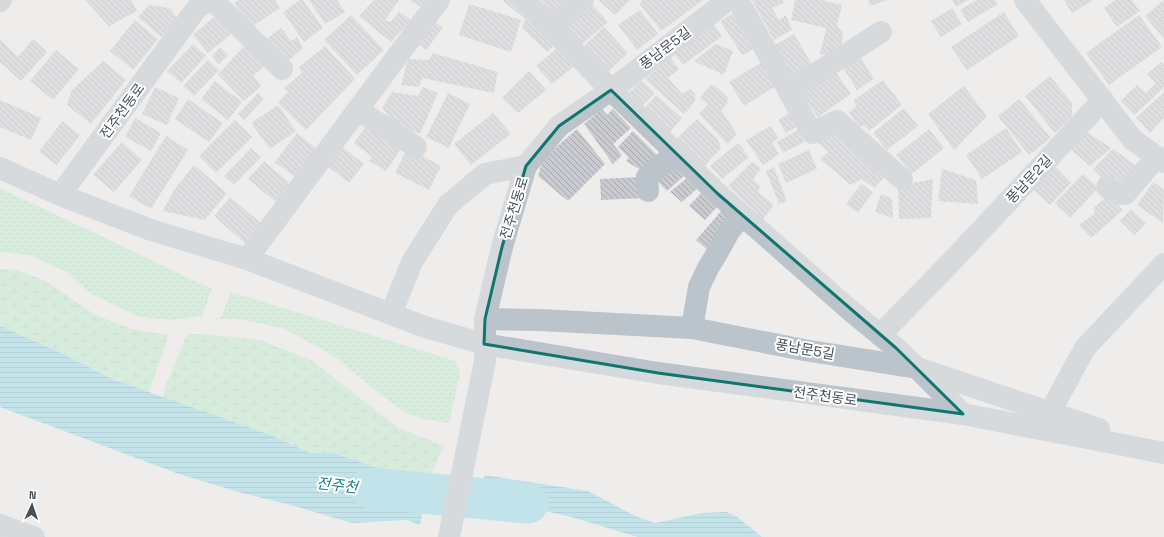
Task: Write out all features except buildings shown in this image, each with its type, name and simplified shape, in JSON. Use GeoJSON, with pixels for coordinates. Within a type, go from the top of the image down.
{"type":"FeatureCollection","features":[{"type":"Feature","properties":{"kind":"street","name":"전주천동로"},"geometry":{"type":"LineString","coordinates":[[60,195],[197,8],[212,0]]}},
{"type":"Feature","properties":{"kind":"street"},"geometry":{"type":"LineString","coordinates":[[212,0],[282,70]]}},
{"type":"Feature","properties":{"kind":"street"},"geometry":{"type":"LineString","coordinates":[[247,259],[439,0]]}},
{"type":"Feature","properties":{"kind":"street"},"geometry":{"type":"LineString","coordinates":[[524,0],[611,90],[718,194],[917,368],[963,414]]}},
{"type":"Feature","properties":{"kind":"street"},"geometry":{"type":"LineString","coordinates":[[550,27],[583,0]]}},
{"type":"Feature","properties":{"kind":"street"},"geometry":{"type":"LineString","coordinates":[[1025,0],[1133,140],[1160,159],[1125,194],[1119,194],[1107,187]]}},
{"type":"Feature","properties":{"kind":"street"},"geometry":{"type":"LineString","coordinates":[[725,2],[789,92],[812,133],[837,121],[902,179]]}},
{"type":"Feature","properties":{"kind":"street","name":"풍남문5길"},"geometry":{"type":"LineString","coordinates":[[526,166],[558,126],[611,90],[725,2]]}},
{"type":"Feature","properties":{"kind":"street"},"geometry":{"type":"LineString","coordinates":[[789,92],[881,32]]}},
{"type":"Feature","properties":{"kind":"street","name":"풍남문2길"},"geometry":{"type":"LineString","coordinates":[[880,335],[955,258],[1103,100]]}},
{"type":"Feature","properties":{"kind":"street"},"geometry":{"type":"LineString","coordinates":[[358,110],[416,147]]}},
{"type":"Feature","properties":{"kind":"street"},"geometry":{"type":"LineString","coordinates":[[648,191],[647,177],[676,153]]}},
{"type":"Feature","properties":{"kind":"street","name":"전주천동로"},"geometry":{"type":"LineString","coordinates":[[391,314],[412,262],[448,205],[485,174],[526,166],[502,247],[485,319],[485,353]]}},
{"type":"Feature","properties":{"kind":"street","name":"전주천동로"},"geometry":{"type":"LineString","coordinates":[[0,168],[60,195],[151,230],[247,259],[425,327],[485,353],[963,414],[1164,453]]}},
{"type":"Feature","properties":{"kind":"street"},"geometry":{"type":"LineString","coordinates":[[692,328],[699,287],[730,230],[742,216]]}},
{"type":"Feature","properties":{"kind":"street"},"geometry":{"type":"LineString","coordinates":[[1050,412],[1085,348],[1164,264]]}},
{"type":"Feature","properties":{"kind":"street","name":"풍남문5길"},"geometry":{"type":"LineString","coordinates":[[485,319],[540,320],[692,328],[804,350],[917,368]]}},
{"type":"Feature","properties":{"kind":"street"},"geometry":{"type":"LineString","coordinates":[[449,537],[485,353]]}},
{"type":"Feature","properties":{"kind":"street","name":"전주천동로"},"geometry":{"type":"LineString","coordinates":[[917,368],[1050,412],[1164,453]]}},
{"type":"Feature","properties":{"kind":"street"},"geometry":{"type":"LineString","coordinates":[[0,525],[34,537]]}},
{"type":"Feature","properties":{"kind":"highlighted area"},"geometry":{"type":"Polygon","coordinates":[[[611,90],[718,194],[896,348],[963,414],[658,373],[484,344],[485,319],[502,247],[526,166],[559,126],[611,90]]]}},
{"type":"Feature","properties":{"kind":"green space"},"geometry":{"type":"Polygon","coordinates":[[[0,188],[212,289],[202,316],[170,320],[140,317],[93,295],[65,271],[29,255],[0,252],[0,188]]]}},
{"type":"Feature","properties":{"kind":"green space"},"geometry":{"type":"Polygon","coordinates":[[[0,269],[17,270],[46,281],[94,314],[131,329],[169,335],[149,392],[112,379],[59,352],[0,326],[0,269]]]}},
{"type":"Feature","properties":{"kind":"green space"},"geometry":{"type":"Polygon","coordinates":[[[231,292],[456,361],[460,374],[449,423],[424,419],[406,413],[377,392],[337,358],[285,329],[240,319],[220,319],[231,292]]]}},
{"type":"Feature","properties":{"kind":"green space"},"geometry":{"type":"Polygon","coordinates":[[[187,334],[206,334],[260,340],[311,360],[399,428],[444,446],[430,477],[378,468],[334,453],[309,453],[273,436],[164,397],[164,390],[187,334]]]}},
{"type":"Feature","properties":{"kind":"water"},"geometry":{"type":"Polygon","coordinates":[[[0,326],[59,352],[112,379],[273,436],[309,453],[334,453],[378,468],[430,477],[420,525],[407,520],[352,523],[291,505],[242,493],[179,474],[0,407],[0,326]]]}},
{"type":"Feature","properties":{"kind":"water"},"geometry":{"type":"Polygon","coordinates":[[[477,474],[588,491],[635,516],[655,523],[702,513],[726,512],[736,516],[762,537],[638,537],[571,517],[545,511],[499,510],[468,515],[477,474]]]}},
{"type":"Feature","properties":{"kind":"pier"},"geometry":{"type":"Polygon","coordinates":[[[477,472],[485,473],[476,515],[467,516],[466,514],[475,474],[477,472]]]}},
{"type":"Feature","properties":{"kind":"waterway","name":"전주천"},"geometry":{"type":"LineString","coordinates":[[370,488],[528,503]]}}]}
